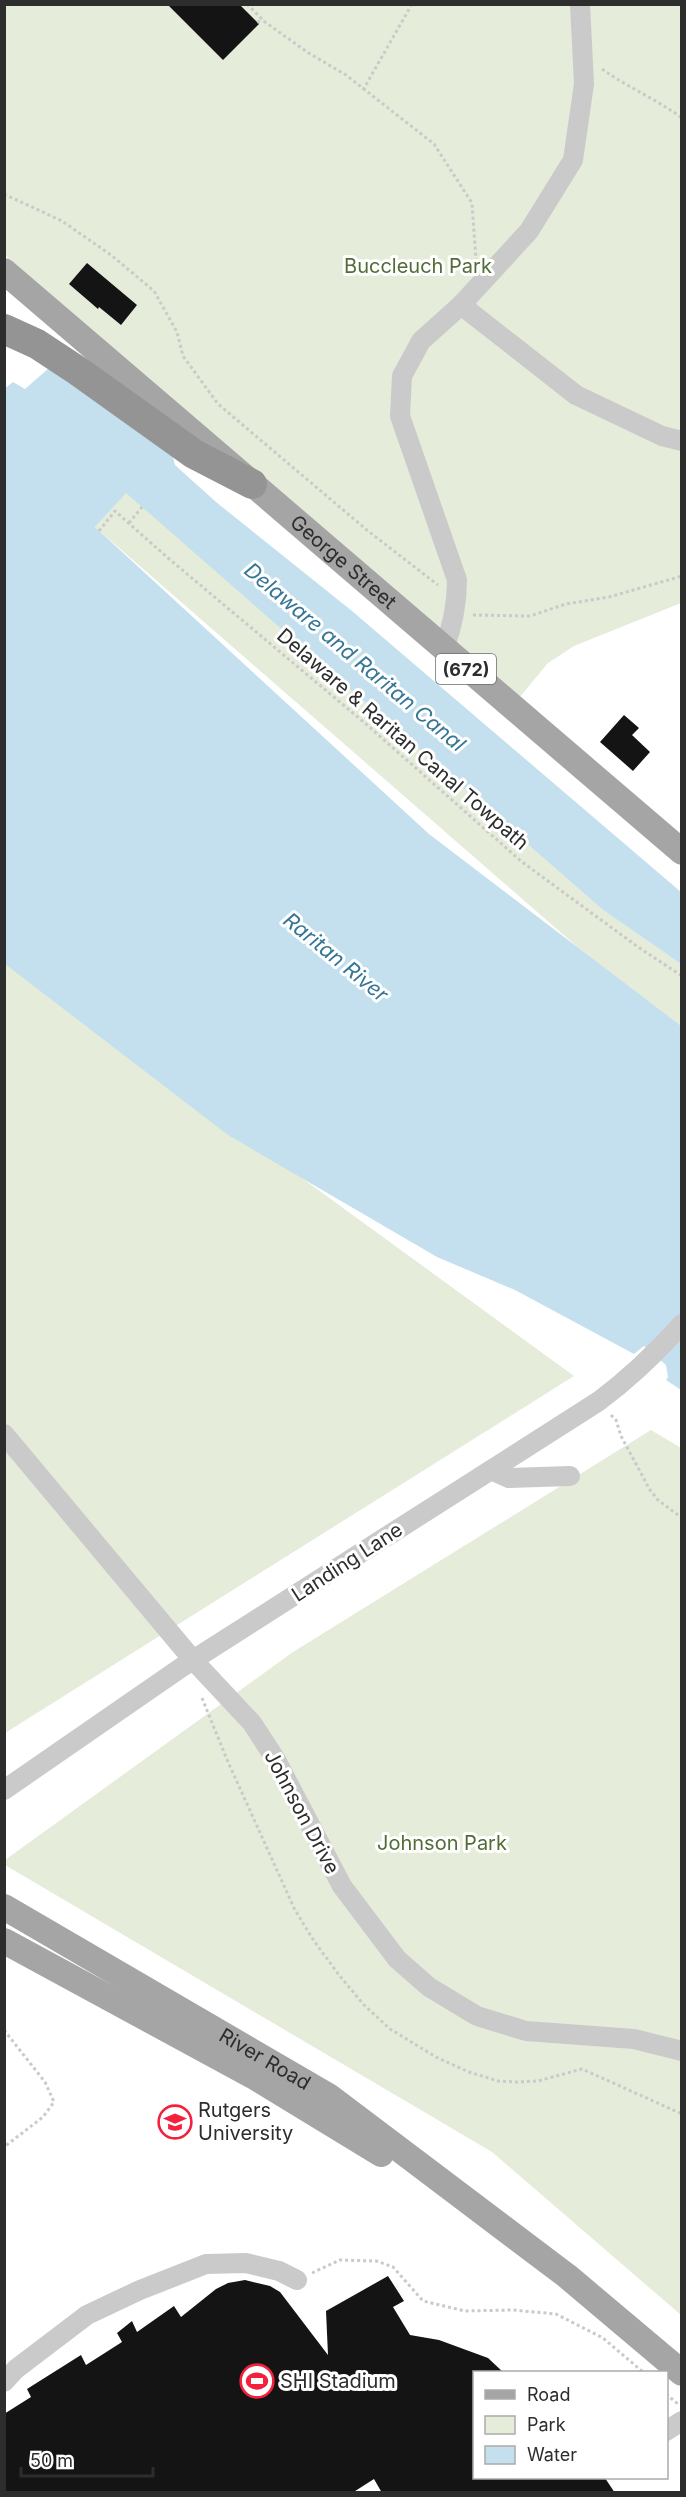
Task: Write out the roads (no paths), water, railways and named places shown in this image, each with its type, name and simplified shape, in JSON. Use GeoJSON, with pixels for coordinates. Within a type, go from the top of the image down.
{"type":"FeatureCollection","features":[{"type":"Feature","properties":{"kind":"highway"},"geometry":{"type":"LineString","coordinates":[[7,337],[37,344],[194,454],[252,484]]}},
{"type":"Feature","properties":{"kind":"main road","name":"George Street"},"geometry":{"type":"LineString","coordinates":[[4,271],[681,852]]}},
{"type":"Feature","properties":{"kind":"main road","name":"River Road"},"geometry":{"type":"LineString","coordinates":[[4,1907],[330,2097],[510,2231],[681,2373]]}},
{"type":"Feature","properties":{"kind":"main road","name":"River Road"},"geometry":{"type":"LineString","coordinates":[[4,1941],[253,2076],[510,2231]]}},
{"type":"Feature","properties":{"kind":"street"},"geometry":{"type":"LineString","coordinates":[[444,649],[453,625],[457,602],[457,580],[400,416],[402,376],[421,341],[461,304],[529,231],[573,160],[584,84],[580,4]]}},
{"type":"Feature","properties":{"kind":"street"},"geometry":{"type":"LineString","coordinates":[[461,304],[576,395],[662,436],[681,441]]}},
{"type":"Feature","properties":{"kind":"street","name":"Landing Lane"},"geometry":{"type":"LineString","coordinates":[[4,1790],[193,1660],[599,1401],[651,1359],[681,1324]]}},
{"type":"Feature","properties":{"kind":"street","name":"Johnson Drive"},"geometry":{"type":"LineString","coordinates":[[4,1434],[193,1660],[252,1723],[276,1760],[342,1886],[397,1959],[429,1987],[477,2016],[526,2031],[634,2039],[681,2051]]}},
{"type":"Feature","properties":{"kind":"street"},"geometry":{"type":"LineString","coordinates":[[491,1470],[509,1478],[570,1476]]}},
{"type":"Feature","properties":{"kind":"street"},"geometry":{"type":"LineString","coordinates":[[4,2382],[16,2369],[87,2315],[140,2290],[206,2264],[246,2263],[279,2271],[297,2280]]}},
{"type":"Feature","properties":{"kind":"street"},"geometry":{"type":"LineString","coordinates":[[668,2430],[681,2421]]}},
{"type":"Feature","properties":{"kind":"water"},"geometry":{"type":"Polygon","coordinates":[[[49,368],[172,453],[175,465],[216,502],[352,611],[681,892],[681,964],[603,910],[126,493],[95,527],[429,834],[681,1026],[681,1390],[666,1380],[668,1377],[666,1365],[644,1346],[634,1354],[515,1290],[437,1257],[228,1135],[5,964],[4,389],[13,382],[25,389],[49,368]]]}},
{"type":"Feature","properties":{"kind":"place","name":"Rutgers University"},"geometry":{"type":"Point","coordinates":[175,2122]}},
{"type":"Feature","properties":{"kind":"place","name":"SHI Stadium"},"geometry":{"type":"Point","coordinates":[257,2381]}},
{"type":"Feature","properties":{"kind":"park label","name":"Buccleuch Park"},"geometry":{"type":"Point","coordinates":[418,266]}},
{"type":"Feature","properties":{"kind":"park label","name":"Johnson Park"},"geometry":{"type":"Point","coordinates":[442,1843]}},
{"type":"Feature","properties":{"kind":"water label","name":"Delaware and Raritan Canal"},"geometry":{"type":"Point","coordinates":[355,657]}},
{"type":"Feature","properties":{"kind":"water label","name":"Raritan River"},"geometry":{"type":"Point","coordinates":[336,957]}}]}
